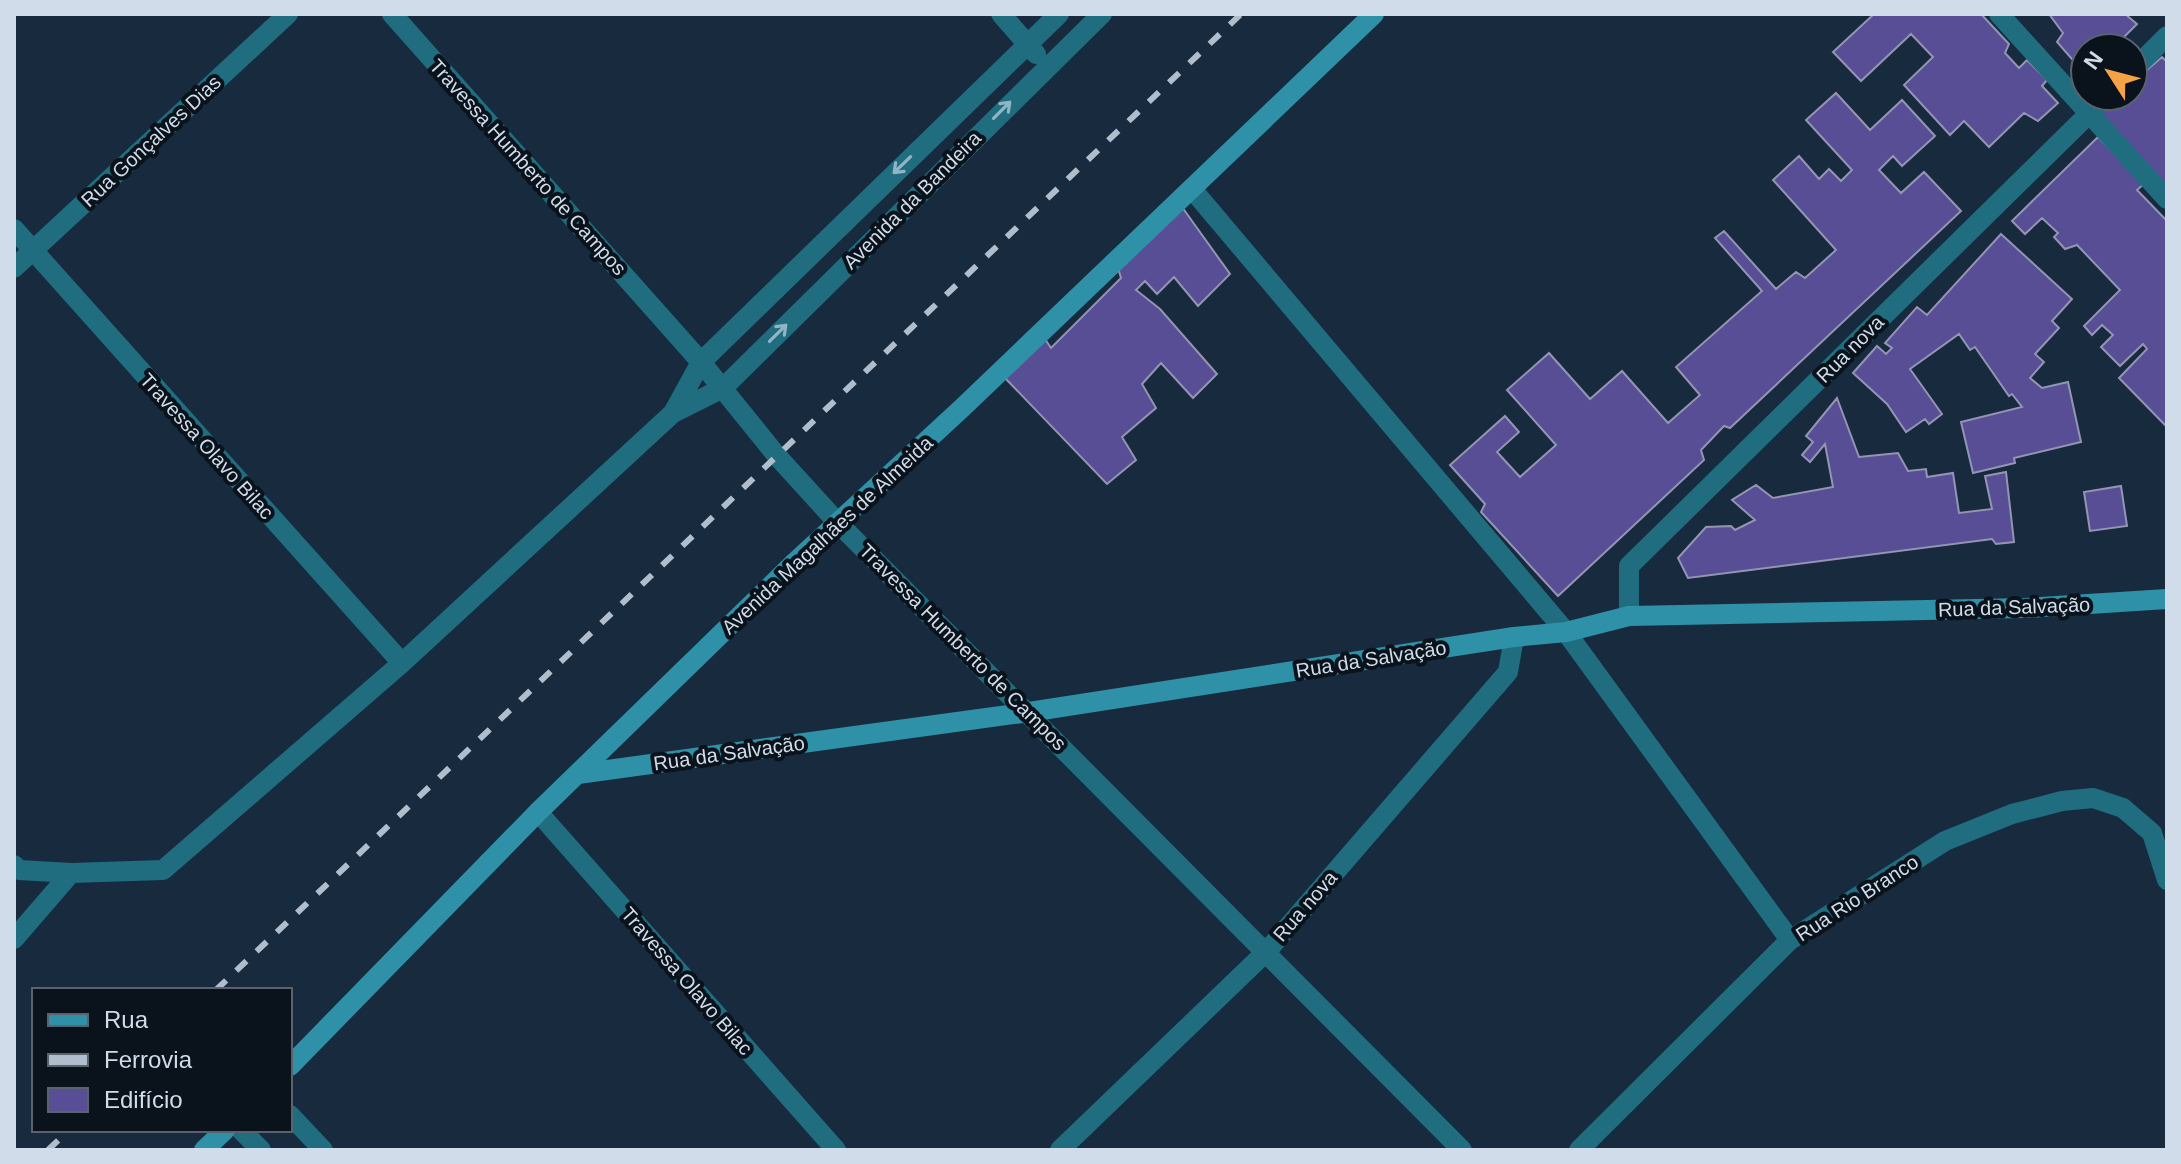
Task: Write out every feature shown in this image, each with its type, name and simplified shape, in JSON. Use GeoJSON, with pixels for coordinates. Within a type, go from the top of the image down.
{"type":"FeatureCollection","features":[{"type":"Feature","properties":{"kind":"street","name":"Rua Gonçalves Dias"},"geometry":{"type":"LineString","coordinates":[[14,268],[288,14]]}},
{"type":"Feature","properties":{"kind":"street","name":"Travessa Humberto de Campos"},"geometry":{"type":"LineString","coordinates":[[392,14],[701,362],[777,456],[838,523],[1462,1150]]}},
{"type":"Feature","properties":{"kind":"street"},"geometry":{"type":"LineString","coordinates":[[1001,14],[1047,65]]}},
{"type":"Feature","properties":{"kind":"street","name":"Avenida da Bandeira"},"geometry":{"type":"LineString","coordinates":[[701,362],[1059,14]]}},
{"type":"Feature","properties":{"kind":"street","name":"Avenida da Bandeira"},"geometry":{"type":"LineString","coordinates":[[723,388],[1102,14]]}},
{"type":"Feature","properties":{"kind":"street","name":"Avenida Magalhães de Almeida"},"geometry":{"type":"LineString","coordinates":[[292,1064],[538,812],[1374,14]]}},
{"type":"Feature","properties":{"kind":"street"},"geometry":{"type":"LineString","coordinates":[[1999,14],[2167,199]]}},
{"type":"Feature","properties":{"kind":"street"},"geometry":{"type":"LineString","coordinates":[[2149,54],[2167,36]]}},
{"type":"Feature","properties":{"kind":"street","name":"Rua nova"},"geometry":{"type":"LineString","coordinates":[[1629,616],[1629,566],[2089,113]]}},
{"type":"Feature","properties":{"kind":"street"},"geometry":{"type":"LineString","coordinates":[[1192,189],[1566,632],[1790,940]]}},
{"type":"Feature","properties":{"kind":"street","name":"Travessa Olavo Bilac"},"geometry":{"type":"LineString","coordinates":[[14,229],[402,663]]}},
{"type":"Feature","properties":{"kind":"street"},"geometry":{"type":"LineString","coordinates":[[673,413],[701,362]]}},
{"type":"Feature","properties":{"kind":"street"},"geometry":{"type":"LineString","coordinates":[[16,870],[71,873],[163,870],[402,663],[673,413],[723,388]]}},
{"type":"Feature","properties":{"kind":"street","name":"Rua da Salvação"},"geometry":{"type":"LineString","coordinates":[[578,774],[1029,712],[1514,637],[1566,632],[1629,616],[2026,608],[2167,599]]}},
{"type":"Feature","properties":{"kind":"street","name":"Rua nova"},"geometry":{"type":"LineString","coordinates":[[1060,1150],[1267,951],[1508,672],[1514,637]]}},
{"type":"Feature","properties":{"kind":"street","name":"Rua Rio Branco"},"geometry":{"type":"LineString","coordinates":[[1579,1150],[1790,940],[1945,841],[2012,814],[2062,801],[2093,798],[2123,808],[2152,833],[2167,880]]}},
{"type":"Feature","properties":{"kind":"street","name":"Travessa Olavo Bilac"},"geometry":{"type":"LineString","coordinates":[[538,812],[836,1150]]}},
{"type":"Feature","properties":{"kind":"street"},"geometry":{"type":"LineString","coordinates":[[14,939],[71,873]]}},
{"type":"Feature","properties":{"kind":"street"},"geometry":{"type":"LineString","coordinates":[[292,1117],[323,1150]]}},
{"type":"Feature","properties":{"kind":"street"},"geometry":{"type":"LineString","coordinates":[[204,1150],[223,1132]]}},
{"type":"Feature","properties":{"kind":"street"},"geometry":{"type":"LineString","coordinates":[[243,1132],[261,1150]]}},
{"type":"Feature","properties":{"kind":"building"},"geometry":{"type":"Polygon","coordinates":[[[1874,14],[1981,14],[2009,44],[2005,53],[2019,68],[2027,60],[2047,80],[2042,86],[2058,103],[2038,121],[2024,113],[1989,147],[1964,121],[1950,135],[1904,85],[1933,57],[1911,34],[1861,81],[1833,52],[1874,14]]]}},
{"type":"Feature","properties":{"kind":"building"},"geometry":{"type":"Polygon","coordinates":[[[2049,14],[2125,14],[2137,24],[2129,32],[2069,32],[2069,56],[2057,42],[2063,33],[2049,14]]]}},
{"type":"Feature","properties":{"kind":"building"},"geometry":{"type":"Polygon","coordinates":[[[2162,57],[2167,62],[2167,190],[2099,112],[2149,112],[2149,68],[2162,57]]]}},
{"type":"Feature","properties":{"kind":"building"},"geometry":{"type":"Polygon","coordinates":[[[1836,93],[1870,130],[1902,100],[1935,136],[1902,166],[1893,156],[1879,170],[1901,193],[1924,172],[1961,211],[1730,428],[1724,426],[1701,450],[1704,460],[1558,596],[1481,512],[1485,504],[1450,465],[1505,416],[1519,432],[1497,452],[1520,477],[1556,445],[1507,390],[1549,353],[1590,399],[1622,371],[1668,423],[1700,395],[1676,367],[1762,291],[1715,238],[1724,231],[1776,289],[1796,272],[1805,278],[1836,250],[1773,180],[1799,156],[1819,179],[1829,169],[1841,181],[1852,170],[1806,120],[1836,93]]]}},
{"type":"Feature","properties":{"kind":"building"},"geometry":{"type":"Polygon","coordinates":[[[2098,137],[2144,184],[2137,190],[2167,221],[2167,427],[2119,378],[2147,349],[2143,344],[2120,366],[2101,347],[2113,335],[2102,325],[2092,335],[2084,326],[2120,290],[2077,245],[2065,249],[2054,237],[2058,233],[2042,218],[2025,234],[2012,221],[2098,137]]]}},
{"type":"Feature","properties":{"kind":"building"},"geometry":{"type":"Polygon","coordinates":[[[1182,207],[1230,274],[1198,306],[1174,277],[1157,294],[1145,281],[1136,290],[1160,309],[1217,374],[1193,398],[1161,363],[1142,384],[1156,408],[1122,437],[1136,460],[1107,484],[1005,378],[1045,339],[1051,348],[1121,278],[1118,268],[1182,207]]]}},
{"type":"Feature","properties":{"kind":"building"},"geometry":{"type":"Polygon","coordinates":[[[2001,234],[2072,299],[2052,321],[2059,328],[2035,354],[2044,362],[2030,378],[2042,388],[2068,382],[2081,442],[2014,458],[2015,463],[1973,473],[1961,422],[2022,407],[2012,394],[2009,396],[1975,347],[1970,350],[1959,334],[1910,369],[1942,414],[1929,424],[1925,419],[1906,432],[1887,404],[1853,373],[1877,346],[1886,354],[1892,348],[1885,343],[1917,307],[1927,315],[2001,234]]]}},
{"type":"Feature","properties":{"kind":"building"},"geometry":{"type":"Polygon","coordinates":[[[1837,398],[1859,457],[1898,453],[1908,471],[1926,469],[1927,477],[1953,473],[1959,513],[1992,509],[1985,476],[2006,472],[2014,542],[1996,544],[1992,539],[1688,578],[1678,558],[1706,527],[1731,526],[1735,530],[1755,520],[1732,500],[1756,485],[1773,498],[1833,487],[1825,444],[1810,462],[1802,455],[1813,442],[1806,436],[1837,398]]]}},
{"type":"Feature","properties":{"kind":"building"},"geometry":{"type":"Polygon","coordinates":[[[2121,486],[2127,526],[2090,531],[2084,492],[2121,486]]]}},
{"type":"Feature","properties":{"kind":"railway"},"geometry":{"type":"LineString","coordinates":[[218,988],[1241,14]]}},
{"type":"Feature","properties":{"kind":"railway"},"geometry":{"type":"LineString","coordinates":[[48,1150],[67,1132]]}}]}
